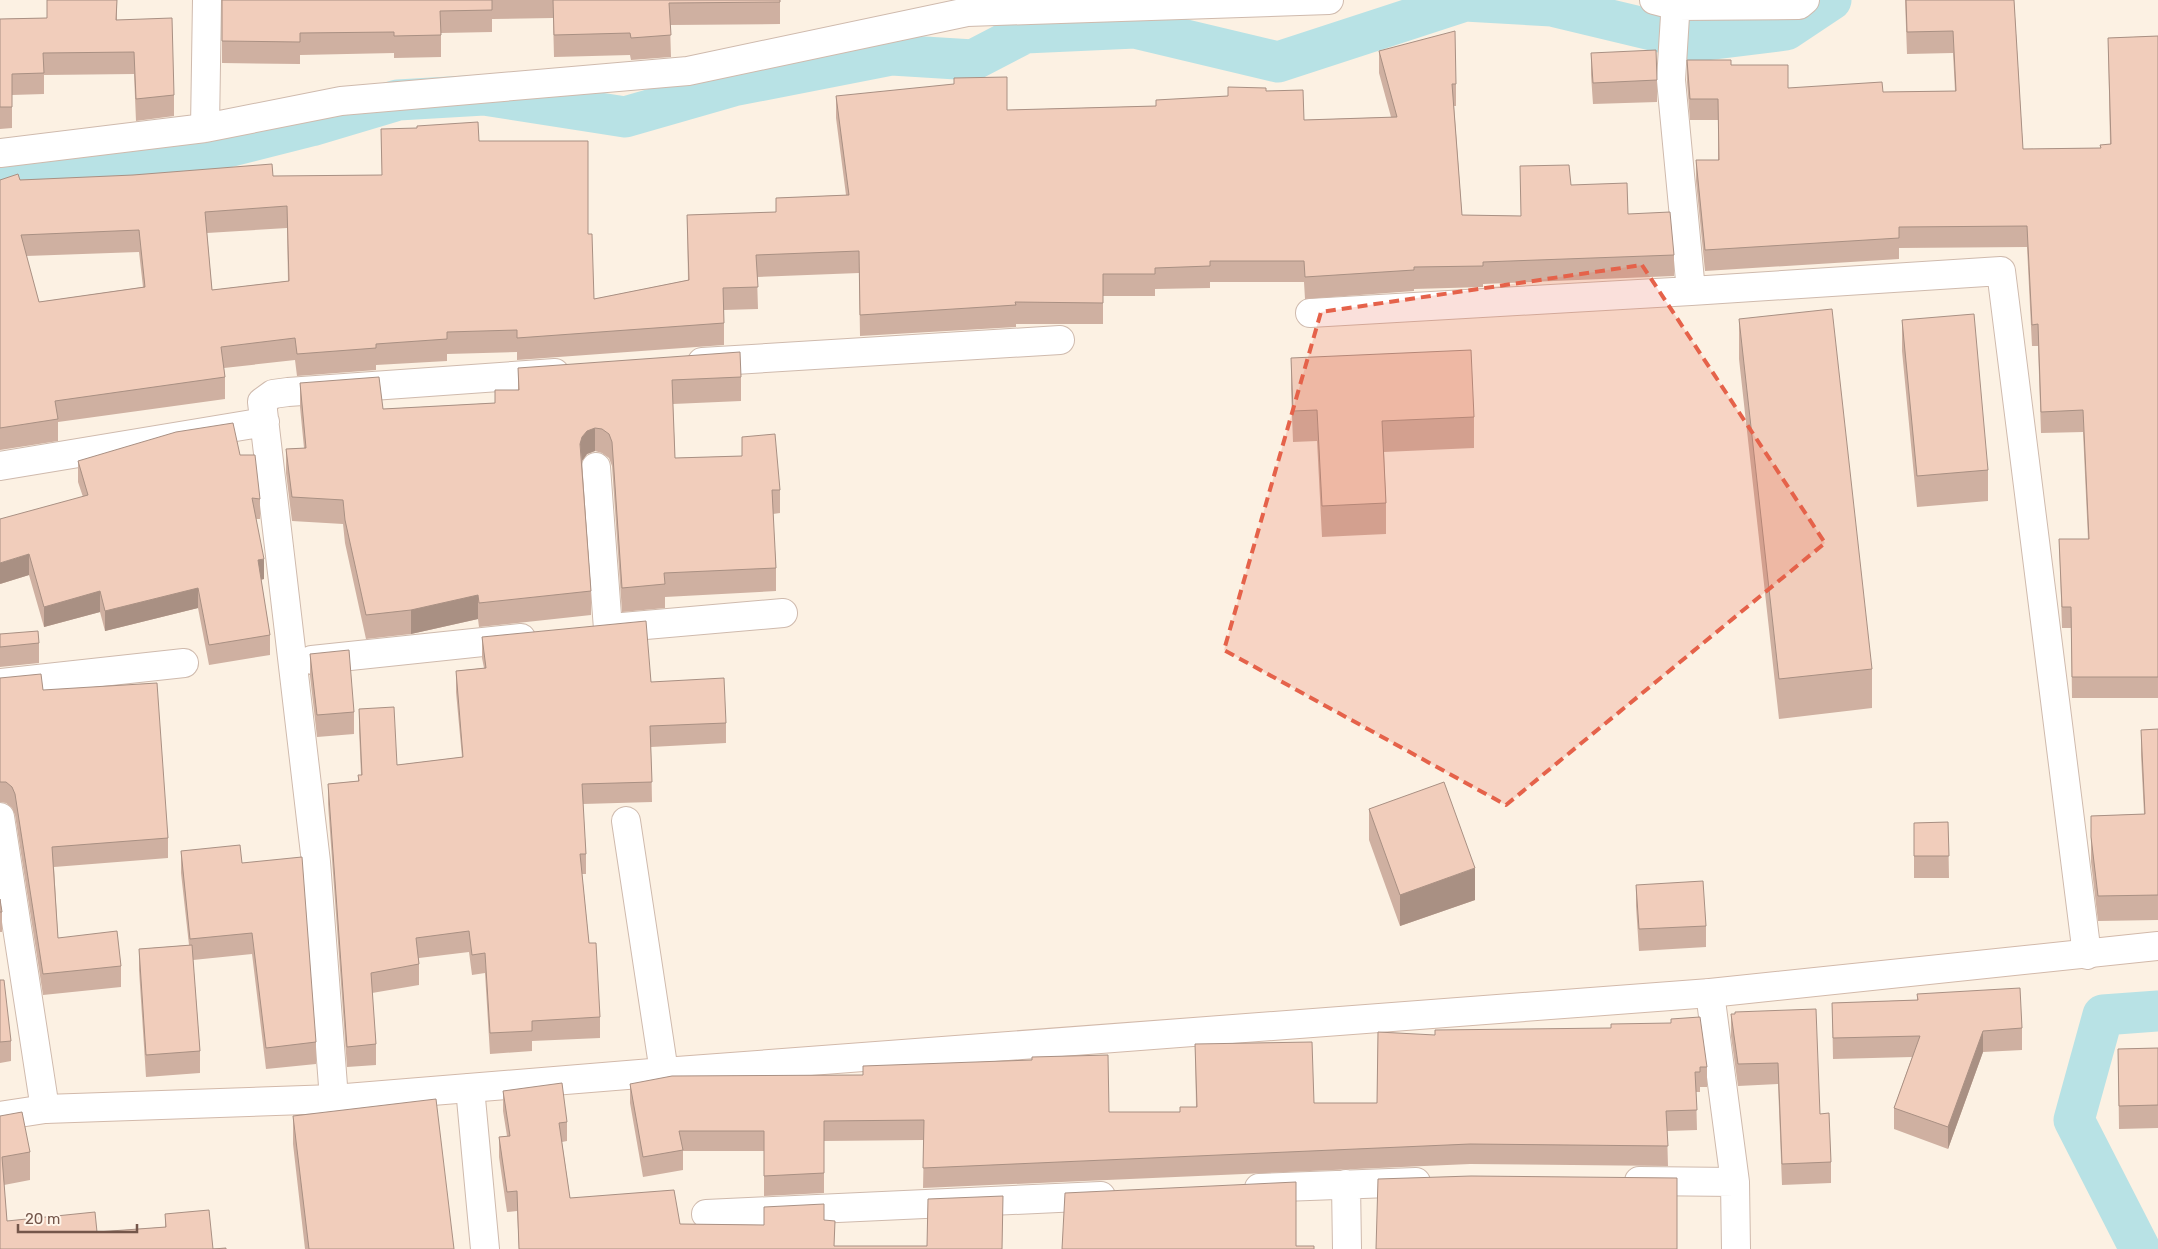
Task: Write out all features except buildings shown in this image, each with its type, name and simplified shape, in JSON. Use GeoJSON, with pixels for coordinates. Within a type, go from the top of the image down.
{"type":"FeatureCollection","features":[{"type":"Feature","properties":{"kind":"street"},"geometry":{"type":"LineString","coordinates":[[205,128],[207,0]]}},
{"type":"Feature","properties":{"kind":"street"},"geometry":{"type":"LineString","coordinates":[[0,153],[205,128],[341,101],[688,71],[967,6],[1329,0]]}},
{"type":"Feature","properties":{"kind":"street"},"geometry":{"type":"LineString","coordinates":[[1691,291],[1671,80],[1669,2],[1799,5],[1805,0]]}},
{"type":"Feature","properties":{"kind":"street"},"geometry":{"type":"LineString","coordinates":[[1310,313],[2001,271],[2087,955]]}},
{"type":"Feature","properties":{"kind":"street"},"geometry":{"type":"LineString","coordinates":[[682,364],[1060,340]]}},
{"type":"Feature","properties":{"kind":"street"},"geometry":{"type":"LineString","coordinates":[[334,1099],[316,862],[262,402],[273,394],[583,371]]}},
{"type":"Feature","properties":{"kind":"street"},"geometry":{"type":"LineString","coordinates":[[0,466],[265,422]]}},
{"type":"Feature","properties":{"kind":"street"},"geometry":{"type":"LineString","coordinates":[[596,467],[598,630],[783,613]]}},
{"type":"Feature","properties":{"kind":"street"},"geometry":{"type":"LineString","coordinates":[[292,662],[549,635]]}},
{"type":"Feature","properties":{"kind":"street"},"geometry":{"type":"LineString","coordinates":[[0,683],[184,664]]}},
{"type":"Feature","properties":{"kind":"street"},"geometry":{"type":"LineString","coordinates":[[0,817],[45,1109]]}},
{"type":"Feature","properties":{"kind":"street"},"geometry":{"type":"LineString","coordinates":[[626,821],[664,1072]]}},
{"type":"Feature","properties":{"kind":"street"},"geometry":{"type":"LineString","coordinates":[[0,1116],[45,1109],[334,1099],[664,1072],[1710,993],[2087,955],[2158,946]]}},
{"type":"Feature","properties":{"kind":"street"},"geometry":{"type":"LineString","coordinates":[[1710,993],[1735,1182],[1736,1249]]}},
{"type":"Feature","properties":{"kind":"street"},"geometry":{"type":"LineString","coordinates":[[470,1088],[485,1249]]}},
{"type":"Feature","properties":{"kind":"street"},"geometry":{"type":"LineString","coordinates":[[1238,1189],[1442,1181]]}},
{"type":"Feature","properties":{"kind":"street"},"geometry":{"type":"LineString","coordinates":[[1618,1181],[1735,1182]]}},
{"type":"Feature","properties":{"kind":"street"},"geometry":{"type":"LineString","coordinates":[[1346,1184],[1347,1249]]}},
{"type":"Feature","properties":{"kind":"street"},"geometry":{"type":"LineString","coordinates":[[706,1214],[1129,1194]]}},
{"type":"Feature","properties":{"kind":"highlighted area"},"geometry":{"type":"Polygon","coordinates":[[[1642,265],[1825,543],[1506,805],[1224,650],[1321,312],[1642,265]]]}},
{"type":"Feature","properties":{"kind":"waterway"},"geometry":{"type":"LineString","coordinates":[[0,168],[63,173],[224,148],[311,126],[398,100],[484,95],[625,117],[733,86],[892,55],[973,60],[1025,33],[1135,28],[1278,62],[1465,1],[1552,6],[1698,41],[1786,30],[1831,0]]}},
{"type":"Feature","properties":{"kind":"waterway"},"geometry":{"type":"LineString","coordinates":[[2140,1249],[2074,1120],[2103,1015],[2158,1011]]}}]}
